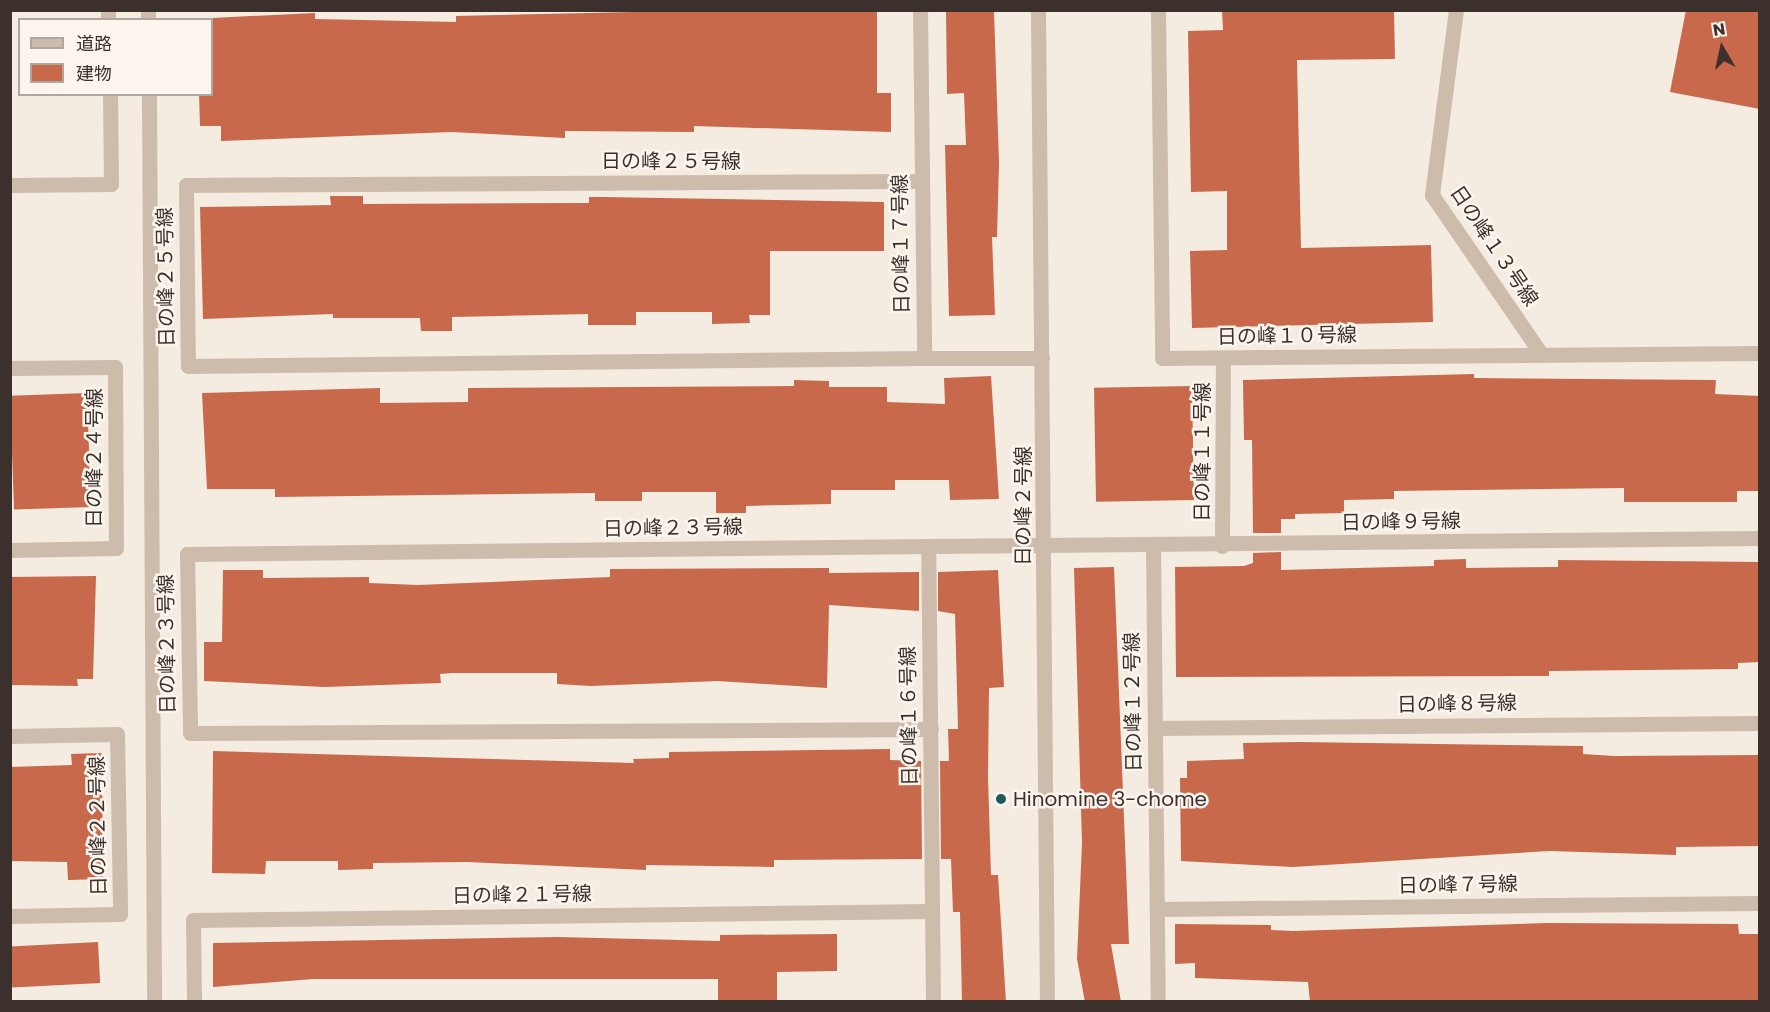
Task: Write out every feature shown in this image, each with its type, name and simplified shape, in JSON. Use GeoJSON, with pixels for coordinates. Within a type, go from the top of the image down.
{"type":"FeatureCollection","features":[{"type":"Feature","properties":{"kind":"street","name":"日の峰１７号線"},"geometry":{"type":"LineString","coordinates":[[920,10],[924,358]]}},
{"type":"Feature","properties":{"kind":"street","name":"日の峰２号線"},"geometry":{"type":"LineString","coordinates":[[1038,10],[1047,1002]]}},
{"type":"Feature","properties":{"kind":"street","name":"日の峰１０号線"},"geometry":{"type":"LineString","coordinates":[[1158,10],[1162,358],[1760,353]]}},
{"type":"Feature","properties":{"kind":"street","name":"日の峰１３号線"},"geometry":{"type":"LineString","coordinates":[[1456,10],[1432,195],[1542,355]]}},
{"type":"Feature","properties":{"kind":"street"},"geometry":{"type":"LineString","coordinates":[[10,185],[111,184],[110,96]]}},
{"type":"Feature","properties":{"kind":"street"},"geometry":{"type":"LineString","coordinates":[[149,96],[154,1002]]}},
{"type":"Feature","properties":{"kind":"street","name":"日の峰２５号線"},"geometry":{"type":"LineString","coordinates":[[921,181],[186,185],[189,366],[924,358]]}},
{"type":"Feature","properties":{"kind":"street"},"geometry":{"type":"LineString","coordinates":[[924,358],[1042,358]]}},
{"type":"Feature","properties":{"kind":"street","name":"日の峰１１号線"},"geometry":{"type":"LineString","coordinates":[[1222,546],[1223,358]]}},
{"type":"Feature","properties":{"kind":"street","name":"日の峰２４号線"},"geometry":{"type":"LineString","coordinates":[[10,368],[115,367],[116,548],[10,550]]}},
{"type":"Feature","properties":{"kind":"street","name":"日の峰９号線"},"geometry":{"type":"LineString","coordinates":[[1044,546],[1153,547],[1760,538]]}},
{"type":"Feature","properties":{"kind":"street"},"geometry":{"type":"LineString","coordinates":[[928,546],[1044,546]]}},
{"type":"Feature","properties":{"kind":"street","name":"日の峰２３号線"},"geometry":{"type":"LineString","coordinates":[[928,546],[187,554],[189,709],[190,733],[931,729]]}},
{"type":"Feature","properties":{"kind":"street","name":"日の峰１６号線"},"geometry":{"type":"LineString","coordinates":[[928,546],[933,1002]]}},
{"type":"Feature","properties":{"kind":"street","name":"日の峰１２号線"},"geometry":{"type":"LineString","coordinates":[[1153,547],[1158,1002]]}},
{"type":"Feature","properties":{"kind":"street","name":"日の峰８号線"},"geometry":{"type":"LineString","coordinates":[[1155,728],[1760,723]]}},
{"type":"Feature","properties":{"kind":"street","name":"日の峰２２号線"},"geometry":{"type":"LineString","coordinates":[[10,736],[117,734],[120,914],[10,916]]}},
{"type":"Feature","properties":{"kind":"street","name":"日の峰７号線"},"geometry":{"type":"LineString","coordinates":[[1157,909],[1760,903]]}},
{"type":"Feature","properties":{"kind":"street","name":"日の峰２１号線"},"geometry":{"type":"LineString","coordinates":[[194,1002],[194,920],[932,911]]}},
{"type":"Feature","properties":{"kind":"building"},"geometry":{"type":"Polygon","coordinates":[[[725,10],[877,10],[877,93],[891,93],[891,132],[694,126],[694,132],[565,131],[565,138],[451,132],[221,141],[221,126],[200,126],[199,96],[213,96],[212,18],[315,13],[315,19],[456,22],[456,16],[725,10]]]}},
{"type":"Feature","properties":{"kind":"building"},"geometry":{"type":"Polygon","coordinates":[[[946,10],[994,10],[999,163],[997,237],[992,237],[995,315],[949,316],[945,145],[966,145],[964,93],[947,94],[946,10]]]}},
{"type":"Feature","properties":{"kind":"building"},"geometry":{"type":"Polygon","coordinates":[[[1222,10],[1394,10],[1395,59],[1297,60],[1301,248],[1431,245],[1433,322],[1192,328],[1190,251],[1227,250],[1227,191],[1191,192],[1188,31],[1223,30],[1222,10]]]}},
{"type":"Feature","properties":{"kind":"building"},"geometry":{"type":"Polygon","coordinates":[[[1686,10],[1760,10],[1760,109],[1670,92],[1686,10]]]}},
{"type":"Feature","properties":{"kind":"building"},"geometry":{"type":"Polygon","coordinates":[[[330,196],[363,196],[363,204],[589,203],[589,197],[884,202],[884,251],[770,251],[770,315],[749,315],[750,323],[712,324],[712,312],[636,312],[636,325],[588,325],[588,314],[452,317],[452,331],[421,331],[420,318],[333,318],[333,314],[203,319],[200,207],[331,205],[330,196]]]}},
{"type":"Feature","properties":{"kind":"building"},"geometry":{"type":"Polygon","coordinates":[[[1474,374],[1474,378],[1716,380],[1715,394],[1760,396],[1760,491],[1737,491],[1737,502],[1624,502],[1624,488],[1394,491],[1394,499],[1344,500],[1344,513],[1295,514],[1295,519],[1281,519],[1281,533],[1253,533],[1252,440],[1244,440],[1243,380],[1474,374]]]}},
{"type":"Feature","properties":{"kind":"building"},"geometry":{"type":"Polygon","coordinates":[[[991,376],[999,499],[950,500],[949,480],[895,480],[895,490],[831,490],[831,504],[746,506],[746,513],[716,513],[716,492],[642,492],[642,501],[595,501],[595,493],[275,497],[275,489],[207,489],[202,393],[380,388],[380,403],[468,402],[468,388],[794,386],[794,380],[829,381],[829,387],[887,387],[887,402],[945,404],[944,378],[991,376]]]}},
{"type":"Feature","properties":{"kind":"building"},"geometry":{"type":"Polygon","coordinates":[[[1192,386],[1194,500],[1096,502],[1094,388],[1192,386]]]}},
{"type":"Feature","properties":{"kind":"building"},"geometry":{"type":"Polygon","coordinates":[[[87,393],[91,507],[14,510],[10,396],[87,393]]]}},
{"type":"Feature","properties":{"kind":"building"},"geometry":{"type":"Polygon","coordinates":[[[1281,552],[1281,570],[1434,566],[1434,560],[1466,559],[1466,568],[1558,567],[1558,560],[1760,562],[1760,662],[1738,663],[1738,669],[1549,671],[1549,676],[1176,677],[1175,567],[1244,566],[1253,563],[1253,553],[1281,552]]]}},
{"type":"Feature","properties":{"kind":"building"},"geometry":{"type":"Polygon","coordinates":[[[1114,567],[1129,944],[1111,944],[1121,1002],[1085,1002],[1077,959],[1082,843],[1074,568],[1114,567]]]}},
{"type":"Feature","properties":{"kind":"building"},"geometry":{"type":"Polygon","coordinates":[[[829,568],[829,573],[919,572],[919,611],[829,605],[827,688],[718,681],[591,686],[557,684],[557,673],[452,673],[440,674],[441,683],[324,687],[204,681],[204,642],[222,642],[223,570],[263,570],[263,578],[369,577],[369,583],[418,585],[610,577],[610,569],[829,568]]]}},
{"type":"Feature","properties":{"kind":"building"},"geometry":{"type":"Polygon","coordinates":[[[998,570],[1004,687],[989,688],[988,777],[991,875],[998,875],[1006,1002],[962,1002],[960,912],[953,912],[951,859],[941,859],[940,761],[949,761],[948,729],[958,729],[955,614],[938,611],[938,572],[998,570]]]}},
{"type":"Feature","properties":{"kind":"building"},"geometry":{"type":"Polygon","coordinates":[[[96,576],[93,679],[77,679],[78,686],[10,685],[10,577],[96,576]]]}},
{"type":"Feature","properties":{"kind":"building"},"geometry":{"type":"Polygon","coordinates":[[[1243,743],[1583,746],[1583,754],[1614,756],[1760,755],[1760,846],[1676,847],[1676,855],[1550,851],[1293,867],[1181,861],[1180,778],[1187,778],[1187,761],[1244,759],[1243,743]]]}},
{"type":"Feature","properties":{"kind":"building"},"geometry":{"type":"Polygon","coordinates":[[[890,749],[890,760],[921,761],[922,859],[774,860],[774,867],[646,865],[646,870],[467,862],[373,863],[373,869],[338,870],[338,861],[266,861],[265,874],[212,873],[213,751],[634,763],[633,759],[669,758],[669,752],[890,749]]]}},
{"type":"Feature","properties":{"kind":"building"},"geometry":{"type":"Polygon","coordinates":[[[102,753],[103,879],[68,880],[67,862],[10,861],[10,767],[72,765],[71,754],[102,753]]]}},
{"type":"Feature","properties":{"kind":"building"},"geometry":{"type":"Polygon","coordinates":[[[1547,923],[1738,924],[1739,934],[1760,934],[1760,1002],[1310,1002],[1308,982],[1195,978],[1195,963],[1175,964],[1175,924],[1271,925],[1271,930],[1293,931],[1547,923]]]}},
{"type":"Feature","properties":{"kind":"building"},"geometry":{"type":"Polygon","coordinates":[[[837,934],[837,971],[777,972],[777,1002],[718,1002],[718,979],[313,979],[213,987],[213,943],[558,937],[720,941],[720,935],[837,934]]]}},
{"type":"Feature","properties":{"kind":"building"},"geometry":{"type":"Polygon","coordinates":[[[98,942],[100,983],[12,988],[10,947],[98,942]]]}},
{"type":"Feature","properties":{"kind":"place","name":"Hinomine 3-chome"},"geometry":{"type":"Point","coordinates":[1001,799]}}]}
